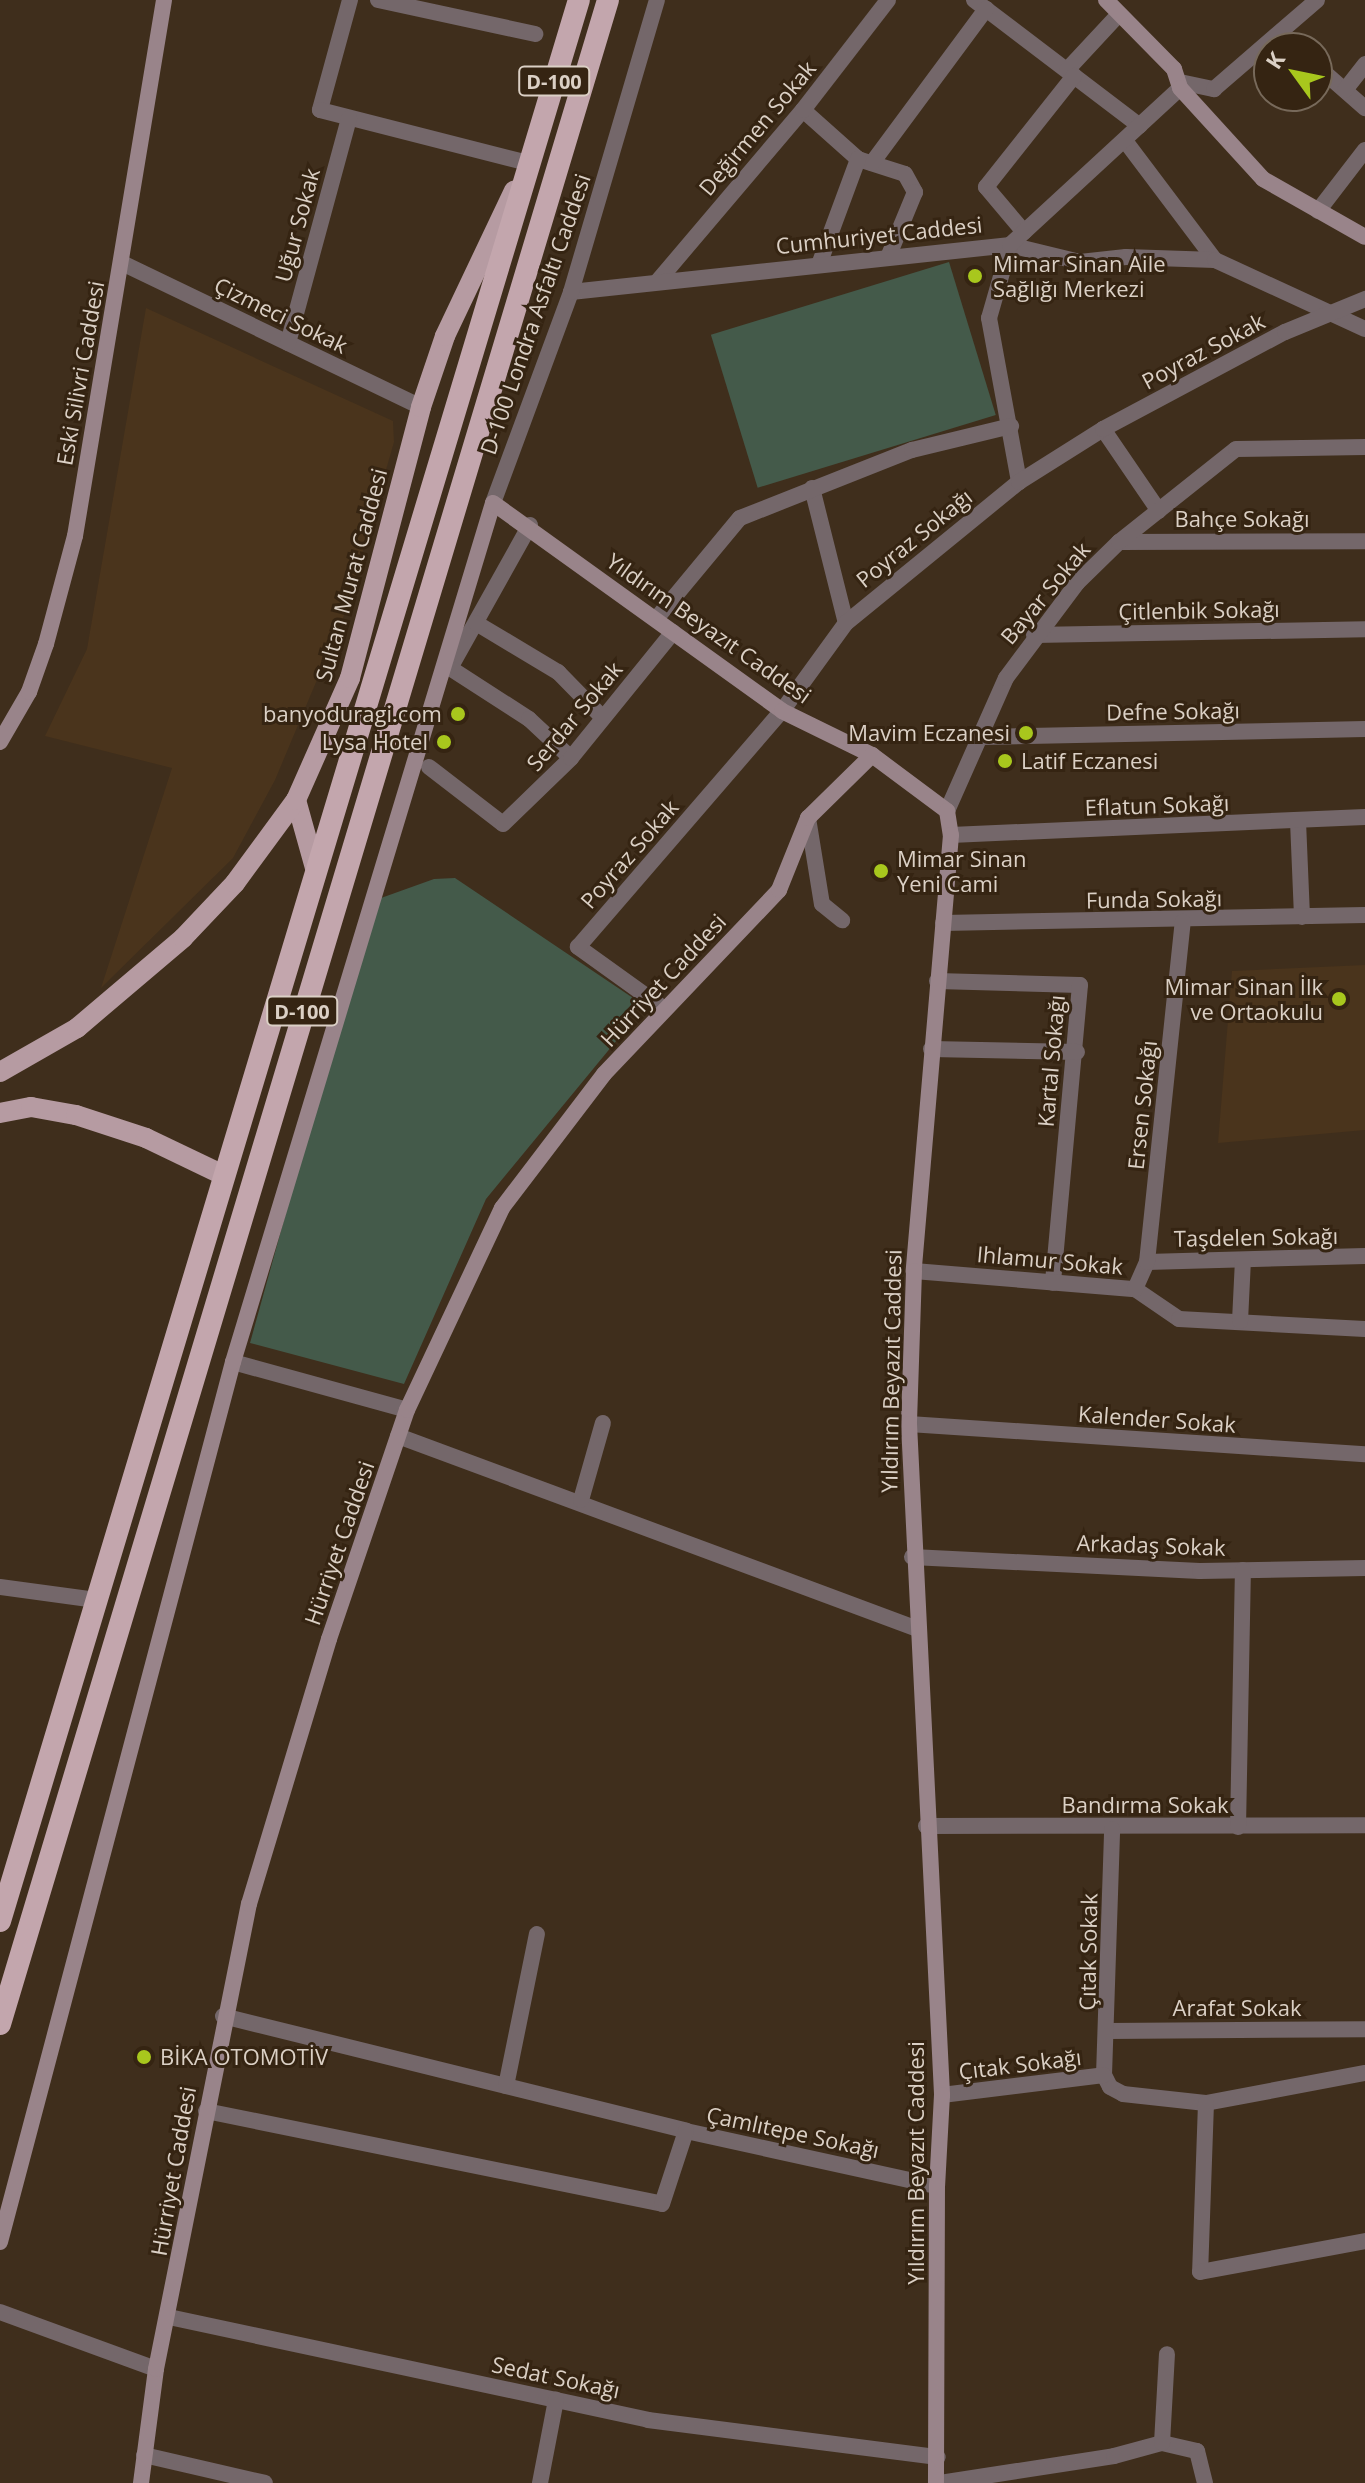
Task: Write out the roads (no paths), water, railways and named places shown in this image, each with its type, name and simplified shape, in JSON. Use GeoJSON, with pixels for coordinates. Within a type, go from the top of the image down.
{"type":"FeatureCollection","features":[{"type":"Feature","properties":{"kind":"highway","name":"D-100"},"geometry":{"type":"LineString","coordinates":[[0,1921],[6,1882],[96,1600],[221,1174],[579,0]]}},
{"type":"Feature","properties":{"kind":"highway","name":"D-100"},"geometry":{"type":"LineString","coordinates":[[0,2024],[608,0]]}},
{"type":"Feature","properties":{"kind":"main road","name":"Eski Silivri Caddesi"},"geometry":{"type":"LineString","coordinates":[[0,742],[33,680],[75,536],[164,0]]}},
{"type":"Feature","properties":{"kind":"main road"},"geometry":{"type":"LineString","coordinates":[[1106,0],[1263,179],[1365,237]]}},
{"type":"Feature","properties":{"kind":"main road","name":"Sultan Murat Caddesi"},"geometry":{"type":"LineString","coordinates":[[0,1072],[77,1028],[183,938],[235,883],[296,800],[350,678],[421,407],[445,336],[528,163]]}},
{"type":"Feature","properties":{"kind":"main road"},"geometry":{"type":"LineString","coordinates":[[0,2242],[233,1362],[493,503]]}},
{"type":"Feature","properties":{"kind":"main road","name":"Yıldırım Beyazıt Caddesi"},"geometry":{"type":"LineString","coordinates":[[493,503],[530,525],[782,711],[872,755],[947,811],[951,835],[914,1271],[909,1424],[915,1628],[942,2095],[937,2186],[938,2483]]}},
{"type":"Feature","properties":{"kind":"main road","name":"Hürriyet Caddesi"},"geometry":{"type":"LineString","coordinates":[[141,2483],[156,2369],[169,2317],[223,2016],[249,1904],[329,1639],[407,1410],[502,1208],[604,1074],[663,1008],[779,890],[808,818],[872,755]]}},
{"type":"Feature","properties":{"kind":"main road"},"geometry":{"type":"LineString","coordinates":[[296,800],[315,868]]}},
{"type":"Feature","properties":{"kind":"main road"},"geometry":{"type":"LineString","coordinates":[[0,1113],[31,1107],[76,1115],[146,1138],[221,1174]]}},
{"type":"Feature","properties":{"kind":"street"},"geometry":{"type":"LineString","coordinates":[[350,0],[320,110],[528,163]]}},
{"type":"Feature","properties":{"kind":"street"},"geometry":{"type":"LineString","coordinates":[[378,0],[535,34]]}},
{"type":"Feature","properties":{"kind":"street","name":"D-100 Londra Asfaltı Caddesi"},"geometry":{"type":"LineString","coordinates":[[493,503],[571,292],[657,0]]}},
{"type":"Feature","properties":{"kind":"street","name":"Değirmen Sokak"},"geometry":{"type":"LineString","coordinates":[[657,282],[803,110],[888,0]]}},
{"type":"Feature","properties":{"kind":"street"},"geometry":{"type":"LineString","coordinates":[[1285,32],[1317,0]]}},
{"type":"Feature","properties":{"kind":"street"},"geometry":{"type":"LineString","coordinates":[[820,262],[865,161],[980,5],[1140,126]]}},
{"type":"Feature","properties":{"kind":"street"},"geometry":{"type":"LineString","coordinates":[[1024,232],[986,187],[1070,73],[1119,14]]}},
{"type":"Feature","properties":{"kind":"street"},"geometry":{"type":"LineString","coordinates":[[1180,85],[1214,89],[1253,58]]}},
{"type":"Feature","properties":{"kind":"street"},"geometry":{"type":"LineString","coordinates":[[1345,90],[1365,64]]}},
{"type":"Feature","properties":{"kind":"street"},"geometry":{"type":"LineString","coordinates":[[1333,80],[1365,108]]}},
{"type":"Feature","properties":{"kind":"street","name":"Cumhuriyet Caddesi"},"geometry":{"type":"LineString","coordinates":[[571,292],[820,262],[1010,245],[1126,142],[1180,85]]}},
{"type":"Feature","properties":{"kind":"street"},"geometry":{"type":"LineString","coordinates":[[803,110],[865,161],[905,174],[915,192],[889,255]]}},
{"type":"Feature","properties":{"kind":"street","name":"Uğur Sokak"},"geometry":{"type":"LineString","coordinates":[[288,343],[349,118]]}},
{"type":"Feature","properties":{"kind":"street"},"geometry":{"type":"LineString","coordinates":[[1126,142],[1215,260]]}},
{"type":"Feature","properties":{"kind":"street"},"geometry":{"type":"LineString","coordinates":[[1318,211],[1365,150]]}},
{"type":"Feature","properties":{"kind":"street"},"geometry":{"type":"LineString","coordinates":[[1019,482],[989,318],[1010,245],[1080,262],[1126,257],[1215,260],[1325,314],[1365,329]]}},
{"type":"Feature","properties":{"kind":"street","name":"Çizmeci Sokak"},"geometry":{"type":"LineString","coordinates":[[122,263],[421,407]]}},
{"type":"Feature","properties":{"kind":"street"},"geometry":{"type":"LineString","coordinates":[[1325,314],[1365,299]]}},
{"type":"Feature","properties":{"kind":"street","name":"Poyraz Sokak"},"geometry":{"type":"LineString","coordinates":[[1103,429],[1325,314]]}},
{"type":"Feature","properties":{"kind":"street"},"geometry":{"type":"LineString","coordinates":[[656,619],[740,518],[912,450],[1011,426]]}},
{"type":"Feature","properties":{"kind":"street"},"geometry":{"type":"LineString","coordinates":[[1103,429],[1159,511]]}},
{"type":"Feature","properties":{"kind":"street","name":"Poyraz Sokağı"},"geometry":{"type":"LineString","coordinates":[[782,711],[846,623],[1019,482],[1103,429]]}},
{"type":"Feature","properties":{"kind":"street","name":"Bayar Sokak"},"geometry":{"type":"LineString","coordinates":[[947,811],[1006,678],[1034,635],[1119,542],[1236,449],[1365,447]]}},
{"type":"Feature","properties":{"kind":"street"},"geometry":{"type":"LineString","coordinates":[[812,488],[846,623]]}},
{"type":"Feature","properties":{"kind":"street"},"geometry":{"type":"LineString","coordinates":[[530,525],[450,668],[529,719],[571,758]]}},
{"type":"Feature","properties":{"kind":"street","name":"Bahçe Sokağı"},"geometry":{"type":"LineString","coordinates":[[1119,542],[1365,541]]}},
{"type":"Feature","properties":{"kind":"street"},"geometry":{"type":"LineString","coordinates":[[476,623],[558,672],[603,718]]}},
{"type":"Feature","properties":{"kind":"street","name":"Çitlenbik Sokağı"},"geometry":{"type":"LineString","coordinates":[[1034,635],[1365,629]]}},
{"type":"Feature","properties":{"kind":"street","name":"Serdar Sokak"},"geometry":{"type":"LineString","coordinates":[[429,767],[503,824],[571,758],[673,632]]}},
{"type":"Feature","properties":{"kind":"street","name":"Poyraz Sokak"},"geometry":{"type":"LineString","coordinates":[[663,1008],[578,947],[782,711]]}},
{"type":"Feature","properties":{"kind":"street","name":"Defne Sokağı"},"geometry":{"type":"LineString","coordinates":[[981,737],[1365,729]]}},
{"type":"Feature","properties":{"kind":"street","name":"Eflatun Sokağı"},"geometry":{"type":"LineString","coordinates":[[951,835],[1365,817]]}},
{"type":"Feature","properties":{"kind":"street"},"geometry":{"type":"LineString","coordinates":[[808,818],[822,904],[842,920]]}},
{"type":"Feature","properties":{"kind":"street"},"geometry":{"type":"LineString","coordinates":[[1298,821],[1302,917]]}},
{"type":"Feature","properties":{"kind":"street","name":"Funda Sokağı"},"geometry":{"type":"LineString","coordinates":[[943,923],[1183,922],[1365,915]]}},
{"type":"Feature","properties":{"kind":"street","name":"Ersen Sokağı"},"geometry":{"type":"LineString","coordinates":[[1135,1289],[1147,1262],[1183,922]]}},
{"type":"Feature","properties":{"kind":"street","name":"Kartal Sokağı"},"geometry":{"type":"LineString","coordinates":[[937,981],[1080,985],[1077,1052],[1053,1283]]}},
{"type":"Feature","properties":{"kind":"street"},"geometry":{"type":"LineString","coordinates":[[931,1049],[1077,1052]]}},
{"type":"Feature","properties":{"kind":"street","name":"Taşdelen Sokağı"},"geometry":{"type":"LineString","coordinates":[[1147,1262],[1365,1256]]}},
{"type":"Feature","properties":{"kind":"street"},"geometry":{"type":"LineString","coordinates":[[1240,1321],[1243,1260]]}},
{"type":"Feature","properties":{"kind":"street","name":"Ihlamur Sokak"},"geometry":{"type":"LineString","coordinates":[[914,1271],[1135,1289],[1179,1319],[1365,1329]]}},
{"type":"Feature","properties":{"kind":"street"},"geometry":{"type":"LineString","coordinates":[[233,1362],[407,1410]]}},
{"type":"Feature","properties":{"kind":"street"},"geometry":{"type":"LineString","coordinates":[[581,1500],[603,1423]]}},
{"type":"Feature","properties":{"kind":"street","name":"Kalender Sokak"},"geometry":{"type":"LineString","coordinates":[[909,1424],[1365,1454]]}},
{"type":"Feature","properties":{"kind":"street"},"geometry":{"type":"LineString","coordinates":[[398,1436],[581,1500],[915,1628]]}},
{"type":"Feature","properties":{"kind":"street","name":"Arkadaş Sokak"},"geometry":{"type":"LineString","coordinates":[[912,1557],[935,1555],[1243,1570],[1365,1568]]}},
{"type":"Feature","properties":{"kind":"street"},"geometry":{"type":"LineString","coordinates":[[1238,1827],[1243,1570]]}},
{"type":"Feature","properties":{"kind":"street"},"geometry":{"type":"LineString","coordinates":[[0,1587],[96,1600]]}},
{"type":"Feature","properties":{"kind":"street","name":"Bandırma Sokak"},"geometry":{"type":"LineString","coordinates":[[926,1826],[1112,1829],[1365,1825]]}},
{"type":"Feature","properties":{"kind":"street","name":"Çıtak Sokak"},"geometry":{"type":"LineString","coordinates":[[1104,2075],[1108,2031],[1112,1829]]}},
{"type":"Feature","properties":{"kind":"street"},"geometry":{"type":"LineString","coordinates":[[506,2086],[537,1934]]}},
{"type":"Feature","properties":{"kind":"street","name":"Çamlıtepe Sokağı"},"geometry":{"type":"LineString","coordinates":[[223,2016],[686,2131],[937,2186]]}},
{"type":"Feature","properties":{"kind":"street","name":"Arafat Sokak"},"geometry":{"type":"LineString","coordinates":[[1108,2031],[1365,2029]]}},
{"type":"Feature","properties":{"kind":"street"},"geometry":{"type":"LineString","coordinates":[[1104,2075],[1110,2087],[1123,2094],[1206,2103],[1365,2073]]}},
{"type":"Feature","properties":{"kind":"street","name":"Çıtak Sokağı"},"geometry":{"type":"LineString","coordinates":[[942,2095],[1104,2075]]}},
{"type":"Feature","properties":{"kind":"street"},"geometry":{"type":"LineString","coordinates":[[1206,2103],[1200,2272],[1365,2241]]}},
{"type":"Feature","properties":{"kind":"street"},"geometry":{"type":"LineString","coordinates":[[206,2111],[662,2204],[686,2131]]}},
{"type":"Feature","properties":{"kind":"street"},"geometry":{"type":"LineString","coordinates":[[0,2312],[156,2369]]}},
{"type":"Feature","properties":{"kind":"street","name":"Sedat Sokağı"},"geometry":{"type":"LineString","coordinates":[[169,2317],[663,2422],[938,2457]]}},
{"type":"Feature","properties":{"kind":"street"},"geometry":{"type":"LineString","coordinates":[[1162,2443],[1167,2354]]}},
{"type":"Feature","properties":{"kind":"street"},"geometry":{"type":"LineString","coordinates":[[540,2483],[556,2400]]}},
{"type":"Feature","properties":{"kind":"street"},"geometry":{"type":"LineString","coordinates":[[938,2483],[1114,2456],[1162,2443],[1197,2451],[1205,2483]]}},
{"type":"Feature","properties":{"kind":"street"},"geometry":{"type":"LineString","coordinates":[[144,2455],[265,2483]]}},
{"type":"Feature","properties":{"kind":"place","name":"Mimar Sinan Aile Sağlığı Merkezi"},"geometry":{"type":"Point","coordinates":[975,276]}},
{"type":"Feature","properties":{"kind":"place","name":"banyoduragi.com"},"geometry":{"type":"Point","coordinates":[458,714]}},
{"type":"Feature","properties":{"kind":"place","name":"Mavim Eczanesi"},"geometry":{"type":"Point","coordinates":[1026,733]}},
{"type":"Feature","properties":{"kind":"place","name":"Lysa Hotel"},"geometry":{"type":"Point","coordinates":[444,742]}},
{"type":"Feature","properties":{"kind":"place","name":"Latif Eczanesi"},"geometry":{"type":"Point","coordinates":[1005,761]}},
{"type":"Feature","properties":{"kind":"place","name":"Mimar Sinan Yeni Cami"},"geometry":{"type":"Point","coordinates":[881,871]}},
{"type":"Feature","properties":{"kind":"place","name":"Mimar Sinan İlk ve Ortaokulu"},"geometry":{"type":"Point","coordinates":[1339,999]}},
{"type":"Feature","properties":{"kind":"place","name":"BİKA OTOMOTİV"},"geometry":{"type":"Point","coordinates":[144,2057]}}]}
